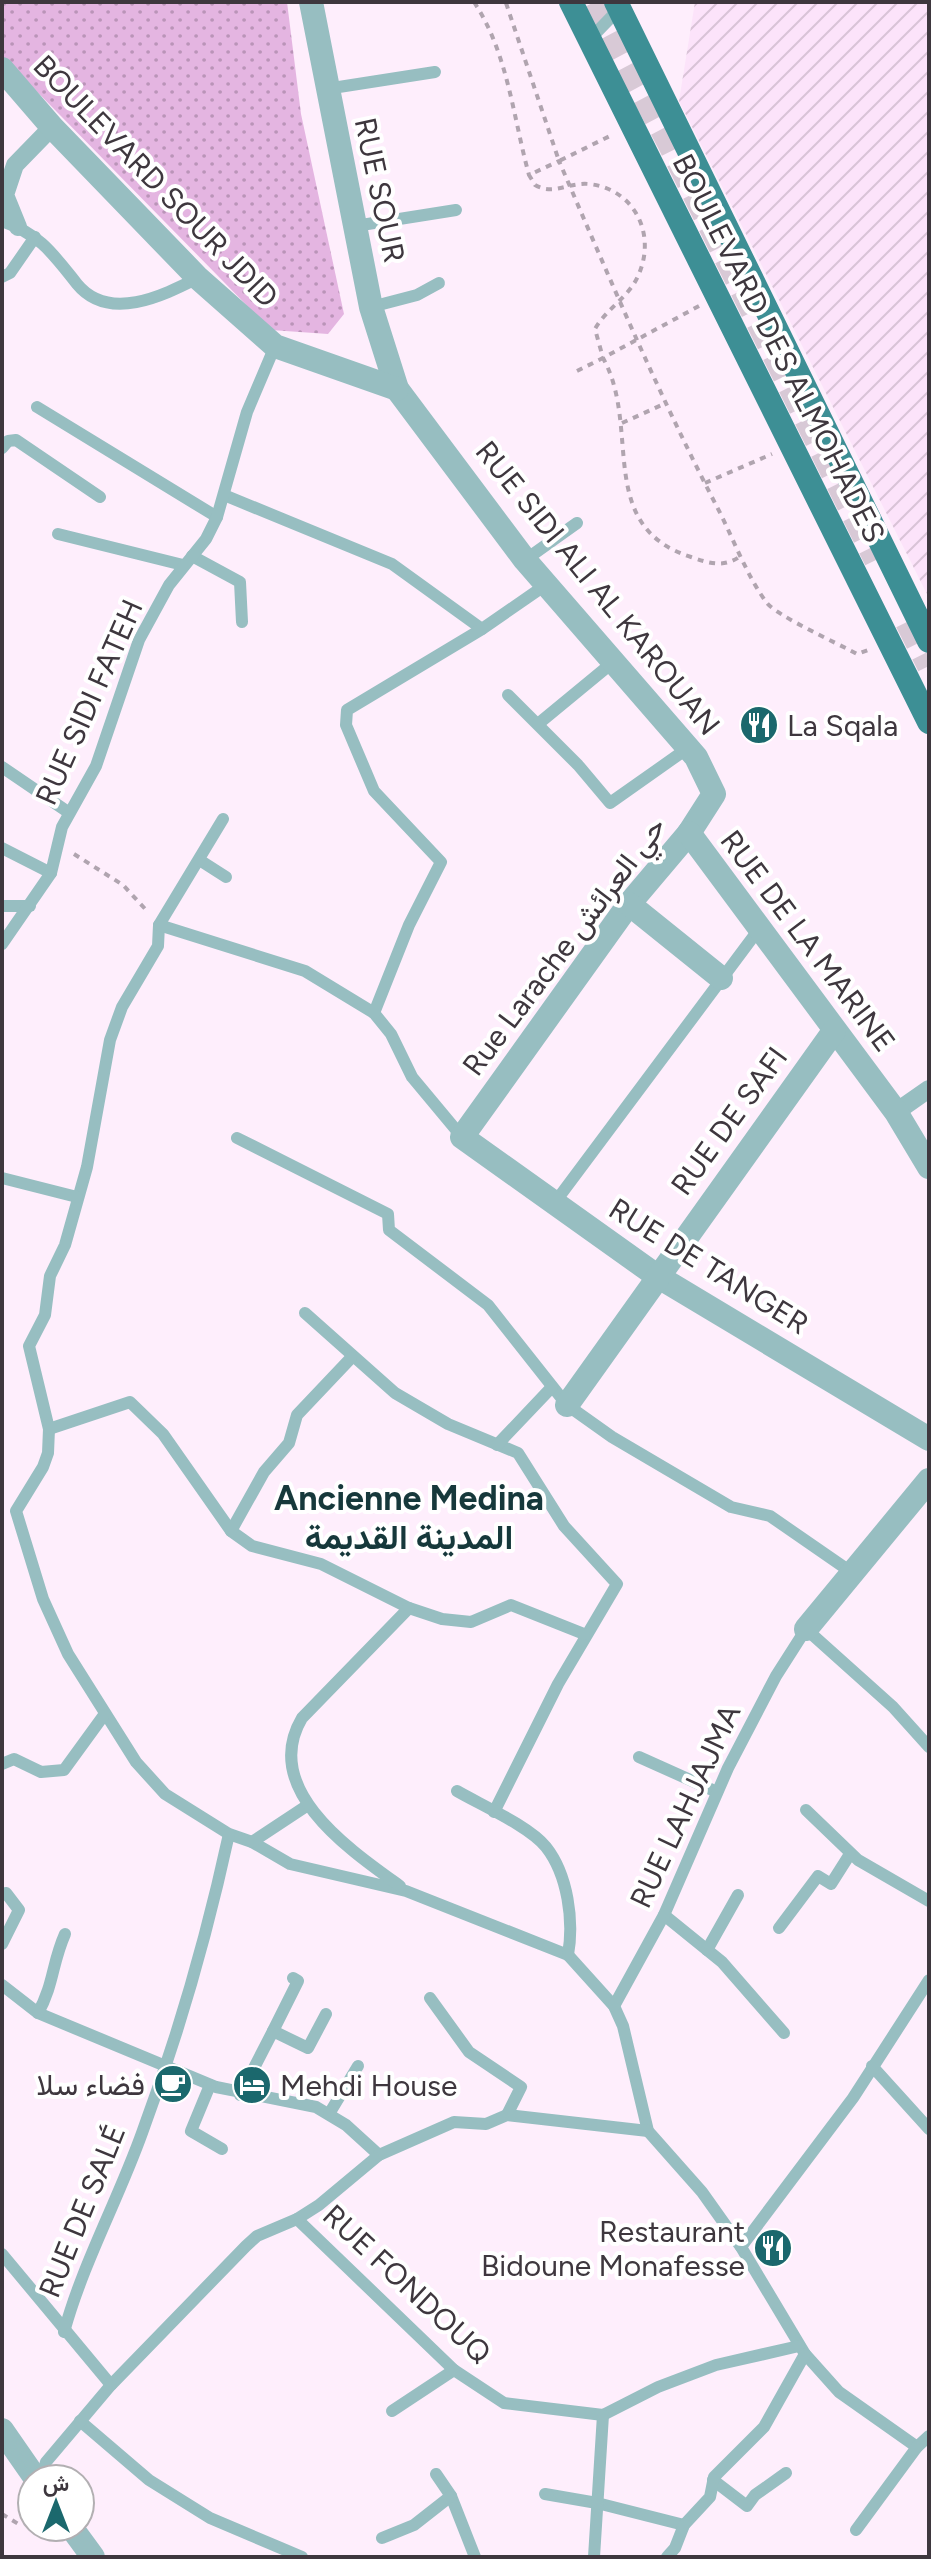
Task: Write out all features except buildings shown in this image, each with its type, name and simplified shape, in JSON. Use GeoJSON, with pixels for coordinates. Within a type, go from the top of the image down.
{"type":"FeatureCollection","features":[{"type":"Feature","properties":{"kind":"main road","name":"BOULEVARD DES ALMOHADES"},"geometry":{"type":"LineString","coordinates":[[571,2],[929,722]]}},
{"type":"Feature","properties":{"kind":"main road","name":"BOULEVARD DES ALMOHADES"},"geometry":{"type":"LineString","coordinates":[[620,4],[929,641]]}},
{"type":"Feature","properties":{"kind":"main road"},"geometry":{"type":"LineString","coordinates":[[833,526],[864,507]]}},
{"type":"Feature","properties":{"kind":"street","name":"RUE SOUR"},"geometry":{"type":"LineString","coordinates":[[311,2],[371,307],[397,389]]}},
{"type":"Feature","properties":{"kind":"street","name":"BOULEVARD SOUR JDID"},"geometry":{"type":"LineString","coordinates":[[2,69],[52,127],[198,278],[275,346],[397,389]]}},
{"type":"Feature","properties":{"kind":"street"},"geometry":{"type":"LineString","coordinates":[[10,224],[5,195],[15,165],[52,127]]}},
{"type":"Feature","properties":{"kind":"street","name":"RUE SIDI ALI AL KAROUAN"},"geometry":{"type":"LineString","coordinates":[[397,389],[525,560],[688,748],[714,794]]}},
{"type":"Feature","properties":{"kind":"street","name":"Rue Larache حي العرائش"},"geometry":{"type":"LineString","coordinates":[[462,1137],[629,904],[689,833],[714,794]]}},
{"type":"Feature","properties":{"kind":"street","name":"RUE DE LA MARINE"},"geometry":{"type":"LineString","coordinates":[[689,833],[896,1112],[929,1167]]}},
{"type":"Feature","properties":{"kind":"street"},"geometry":{"type":"LineString","coordinates":[[629,904],[721,978]]}},
{"type":"Feature","properties":{"kind":"street","name":"RUE DE SAFI"},"geometry":{"type":"LineString","coordinates":[[559,1396],[657,1276],[834,1031]]}},
{"type":"Feature","properties":{"kind":"street"},"geometry":{"type":"LineString","coordinates":[[896,1112],[929,1089]]}},
{"type":"Feature","properties":{"kind":"street","name":"RUE DE TANGER"},"geometry":{"type":"LineString","coordinates":[[462,1137],[553,1205],[657,1276],[929,1439]]}},
{"type":"Feature","properties":{"kind":"street"},"geometry":{"type":"LineString","coordinates":[[806,1629],[929,1480]]}},
{"type":"Feature","properties":{"kind":"street"},"geometry":{"type":"LineString","coordinates":[[2,2430],[26,2463]]}},
{"type":"Feature","properties":{"kind":"lane"},"geometry":{"type":"LineString","coordinates":[[590,39],[620,4]]}},
{"type":"Feature","properties":{"kind":"lane"},"geometry":{"type":"LineString","coordinates":[[326,89],[435,72]]}},
{"type":"Feature","properties":{"kind":"lane"},"geometry":{"type":"LineString","coordinates":[[355,226],[456,210]]}},
{"type":"Feature","properties":{"kind":"lane"},"geometry":{"type":"LineString","coordinates":[[10,224],[35,237],[65,264],[83,289],[114,302],[150,301],[198,278]]}},
{"type":"Feature","properties":{"kind":"lane"},"geometry":{"type":"LineString","coordinates":[[2,277],[10,273],[35,237]]}},
{"type":"Feature","properties":{"kind":"lane"},"geometry":{"type":"LineString","coordinates":[[371,307],[417,295],[439,283]]}},
{"type":"Feature","properties":{"kind":"lane","name":"RUE SIDI FATEH"},"geometry":{"type":"LineString","coordinates":[[2,944],[51,873],[68,812],[96,766],[139,640],[217,517],[247,412],[275,346]]}},
{"type":"Feature","properties":{"kind":"lane"},"geometry":{"type":"LineString","coordinates":[[37,407],[217,517]]}},
{"type":"Feature","properties":{"kind":"lane"},"geometry":{"type":"LineString","coordinates":[[2,448],[8,441],[16,440],[100,497]]}},
{"type":"Feature","properties":{"kind":"lane"},"geometry":{"type":"LineString","coordinates":[[224,495],[392,564],[482,629]]}},
{"type":"Feature","properties":{"kind":"lane"},"geometry":{"type":"LineString","coordinates":[[525,560],[577,523]]}},
{"type":"Feature","properties":{"kind":"lane"},"geometry":{"type":"LineString","coordinates":[[58,534],[188,560],[240,582],[242,622]]}},
{"type":"Feature","properties":{"kind":"lane"},"geometry":{"type":"LineString","coordinates":[[374,1013],[409,925],[441,862],[374,791],[346,725],[347,710],[482,629],[547,584]]}},
{"type":"Feature","properties":{"kind":"lane"},"geometry":{"type":"LineString","coordinates":[[538,724],[612,663]]}},
{"type":"Feature","properties":{"kind":"lane"},"geometry":{"type":"LineString","coordinates":[[508,695],[610,803],[688,748]]}},
{"type":"Feature","properties":{"kind":"lane"},"geometry":{"type":"LineString","coordinates":[[2,767],[68,812]]}},
{"type":"Feature","properties":{"kind":"lane"},"geometry":{"type":"LineString","coordinates":[[2,1514],[16,1511],[43,1467],[49,1429],[29,1346],[45,1315],[50,1276],[65,1245],[87,1167],[110,1040],[122,1007],[158,946],[159,925],[201,861],[223,819]]}},
{"type":"Feature","properties":{"kind":"lane"},"geometry":{"type":"LineString","coordinates":[[2,848],[51,873]]}},
{"type":"Feature","properties":{"kind":"lane"},"geometry":{"type":"LineString","coordinates":[[201,861],[226,877]]}},
{"type":"Feature","properties":{"kind":"lane"},"geometry":{"type":"LineString","coordinates":[[2,906],[30,906]]}},
{"type":"Feature","properties":{"kind":"lane"},"geometry":{"type":"LineString","coordinates":[[159,925],[305,971],[374,1013],[391,1034],[412,1077],[462,1137]]}},
{"type":"Feature","properties":{"kind":"lane"},"geometry":{"type":"LineString","coordinates":[[553,1205],[759,929]]}},
{"type":"Feature","properties":{"kind":"lane"},"geometry":{"type":"LineString","coordinates":[[237,1138],[388,1214],[389,1230],[474,1292],[559,1396],[612,1437],[731,1507],[770,1516],[851,1572]]}},
{"type":"Feature","properties":{"kind":"lane"},"geometry":{"type":"LineString","coordinates":[[2,1178],[77,1197]]}},
{"type":"Feature","properties":{"kind":"lane"},"geometry":{"type":"LineString","coordinates":[[305,1313],[351,1358],[395,1393],[448,1424],[512,1449],[525,1461],[573,1538],[617,1584],[584,1634],[494,1812]]}},
{"type":"Feature","properties":{"kind":"lane"},"geometry":{"type":"LineString","coordinates":[[231,1531],[264,1472],[291,1440],[297,1415],[351,1358]]}},
{"type":"Feature","properties":{"kind":"lane"},"geometry":{"type":"LineString","coordinates":[[497,1445],[559,1396]]}},
{"type":"Feature","properties":{"kind":"lane"},"geometry":{"type":"LineString","coordinates":[[49,1429],[130,1402],[163,1434],[231,1531],[252,1546],[321,1564],[409,1608],[442,1619],[471,1622],[511,1605],[584,1634]]}},
{"type":"Feature","properties":{"kind":"lane"},"geometry":{"type":"LineString","coordinates":[[16,1511],[43,1599],[68,1654],[136,1762],[165,1794],[229,1834],[252,1842],[290,1864],[406,1891],[568,1955],[614,2006],[623,2026],[648,2131],[702,2192],[741,2247],[802,2350],[839,2392],[917,2447]]}},
{"type":"Feature","properties":{"kind":"lane"},"geometry":{"type":"LineString","coordinates":[[406,1891],[347,1848],[308,1805],[289,1750],[291,1737],[302,1718],[409,1608]]}},
{"type":"Feature","properties":{"kind":"lane"},"geometry":{"type":"LineString","coordinates":[[806,1629],[893,1707],[929,1747]]}},
{"type":"Feature","properties":{"kind":"lane","name":"RUE LAHJAJMA"},"geometry":{"type":"LineString","coordinates":[[614,2006],[664,1915],[717,1792],[776,1676],[806,1629]]}},
{"type":"Feature","properties":{"kind":"lane"},"geometry":{"type":"LineString","coordinates":[[2,1764],[14,1759],[41,1772],[64,1770],[104,1715]]}},
{"type":"Feature","properties":{"kind":"lane"},"geometry":{"type":"LineString","coordinates":[[639,1757],[717,1792]]}},
{"type":"Feature","properties":{"kind":"lane"},"geometry":{"type":"LineString","coordinates":[[457,1791],[548,1849],[569,1907],[568,1955]]}},
{"type":"Feature","properties":{"kind":"lane"},"geometry":{"type":"LineString","coordinates":[[252,1842],[308,1805]]}},
{"type":"Feature","properties":{"kind":"lane"},"geometry":{"type":"LineString","coordinates":[[806,1810],[850,1854],[929,1901]]}},
{"type":"Feature","properties":{"kind":"lane","name":"RUE DE SALÉ"},"geometry":{"type":"LineString","coordinates":[[64,2332],[76,2287],[103,2234],[165,2063],[189,1990],[229,1834]]}},
{"type":"Feature","properties":{"kind":"lane"},"geometry":{"type":"LineString","coordinates":[[779,1928],[818,1876],[831,1884],[850,1854]]}},
{"type":"Feature","properties":{"kind":"lane"},"geometry":{"type":"LineString","coordinates":[[2,1944],[19,1910],[6,1893]]}},
{"type":"Feature","properties":{"kind":"lane"},"geometry":{"type":"LineString","coordinates":[[707,1950],[738,1895]]}},
{"type":"Feature","properties":{"kind":"lane"},"geometry":{"type":"LineString","coordinates":[[664,1915],[707,1950],[769,2012],[784,2033]]}},
{"type":"Feature","properties":{"kind":"lane"},"geometry":{"type":"LineString","coordinates":[[38,2013],[52,1989],[56,1955],[65,1934]]}},
{"type":"Feature","properties":{"kind":"lane"},"geometry":{"type":"LineString","coordinates":[[240,2095],[298,1981],[293,1978]]}},
{"type":"Feature","properties":{"kind":"lane"},"geometry":{"type":"LineString","coordinates":[[741,2247],[798,2175],[929,1980]]}},
{"type":"Feature","properties":{"kind":"lane"},"geometry":{"type":"LineString","coordinates":[[2,1985],[38,2013],[165,2063],[210,2085],[240,2095],[316,2107],[379,2155]]}},
{"type":"Feature","properties":{"kind":"lane"},"geometry":{"type":"LineString","coordinates":[[430,1998],[469,2052],[521,2087],[507,2115]]}},
{"type":"Feature","properties":{"kind":"lane"},"geometry":{"type":"LineString","coordinates":[[273,2031],[308,2048],[326,2014]]}},
{"type":"Feature","properties":{"kind":"lane"},"geometry":{"type":"LineString","coordinates":[[329,2114],[358,2066]]}},
{"type":"Feature","properties":{"kind":"lane"},"geometry":{"type":"LineString","coordinates":[[872,2066],[929,2129]]}},
{"type":"Feature","properties":{"kind":"lane"},"geometry":{"type":"LineString","coordinates":[[210,2085],[191,2131],[222,2149]]}},
{"type":"Feature","properties":{"kind":"lane"},"geometry":{"type":"LineString","coordinates":[[46,2463],[111,2385],[257,2236],[297,2219],[379,2155],[454,2122],[486,2124],[507,2115],[648,2131]]}},
{"type":"Feature","properties":{"kind":"lane","name":"RUE FONDOUQ"},"geometry":{"type":"LineString","coordinates":[[297,2219],[454,2370],[504,2403],[603,2415]]}},
{"type":"Feature","properties":{"kind":"lane"},"geometry":{"type":"LineString","coordinates":[[2,2254],[111,2385]]}},
{"type":"Feature","properties":{"kind":"lane"},"geometry":{"type":"LineString","coordinates":[[594,2557],[603,2415],[658,2387],[716,2365],[802,2350]]}},
{"type":"Feature","properties":{"kind":"lane"},"geometry":{"type":"LineString","coordinates":[[667,2557],[675,2548],[684,2525],[710,2497],[713,2480],[764,2427],[802,2350]]}},
{"type":"Feature","properties":{"kind":"lane"},"geometry":{"type":"LineString","coordinates":[[392,2411],[454,2370]]}},
{"type":"Feature","properties":{"kind":"lane"},"geometry":{"type":"LineString","coordinates":[[80,2421],[149,2480],[210,2518],[302,2557]]}},
{"type":"Feature","properties":{"kind":"lane"},"geometry":{"type":"LineString","coordinates":[[856,2530],[917,2447],[929,2436]]}},
{"type":"Feature","properties":{"kind":"lane"},"geometry":{"type":"LineString","coordinates":[[713,2480],[747,2506],[755,2495],[786,2473]]}},
{"type":"Feature","properties":{"kind":"lane"},"geometry":{"type":"LineString","coordinates":[[436,2474],[451,2496],[475,2557]]}},
{"type":"Feature","properties":{"kind":"lane"},"geometry":{"type":"LineString","coordinates":[[545,2494],[597,2503],[684,2525]]}},
{"type":"Feature","properties":{"kind":"lane"},"geometry":{"type":"LineString","coordinates":[[382,2538],[414,2525],[451,2496]]}},
{"type":"Feature","properties":{"kind":"path"},"geometry":{"type":"LineString","coordinates":[[474,2],[489,25],[503,65],[529,175],[544,190],[588,184],[611,190],[637,211],[644,227],[645,248],[638,277],[619,301],[603,314],[595,329],[603,358],[620,397],[626,491],[648,531],[684,555],[712,564],[731,564],[742,555]]}},
{"type":"Feature","properties":{"kind":"path"},"geometry":{"type":"LineString","coordinates":[[506,2],[569,186],[664,404],[768,605],[857,654],[890,642]]}},
{"type":"Feature","properties":{"kind":"path"},"geometry":{"type":"LineString","coordinates":[[529,175],[632,125]]}},
{"type":"Feature","properties":{"kind":"path"},"geometry":{"type":"LineString","coordinates":[[577,371],[637,342],[717,296]]}},
{"type":"Feature","properties":{"kind":"path"},"geometry":{"type":"LineString","coordinates":[[621,423],[664,404]]}},
{"type":"Feature","properties":{"kind":"path"},"geometry":{"type":"LineString","coordinates":[[705,483],[793,445]]}},
{"type":"Feature","properties":{"kind":"path"},"geometry":{"type":"LineString","coordinates":[[57,846],[123,885],[159,925]]}},
{"type":"Feature","properties":{"kind":"shaded area"},"geometry":{"type":"Polygon","coordinates":[[[3,2],[287,2],[301,114],[344,314],[328,334],[271,330],[2,56],[3,2]]]}},
{"type":"Feature","properties":{"kind":"shaded area"},"geometry":{"type":"Polygon","coordinates":[[[695,2],[929,2],[929,598],[679,101],[695,2]]]}},
{"type":"Feature","properties":{"kind":"tunnel"},"geometry":{"type":"LineString","coordinates":[[594,2],[668,141],[876,560]]}},
{"type":"Feature","properties":{"kind":"tunnel"},"geometry":{"type":"LineString","coordinates":[[907,622],[929,666]]}},
{"type":"Feature","properties":{"kind":"place","name":"La Sqala"},"geometry":{"type":"Point","coordinates":[759,725]}},
{"type":"Feature","properties":{"kind":"place","name":"فضاء سلا"},"geometry":{"type":"Point","coordinates":[173,2084]}},
{"type":"Feature","properties":{"kind":"place","name":"Mehdi House"},"geometry":{"type":"Point","coordinates":[252,2085]}},
{"type":"Feature","properties":{"kind":"place","name":"Restaurant Bidoune Monafesse"},"geometry":{"type":"Point","coordinates":[773,2248]}},
{"type":"Feature","properties":{"kind":"district","name":"Ancienne Medina المدينة القديمة"},"geometry":{"type":"Point","coordinates":[409,1518]}}]}
